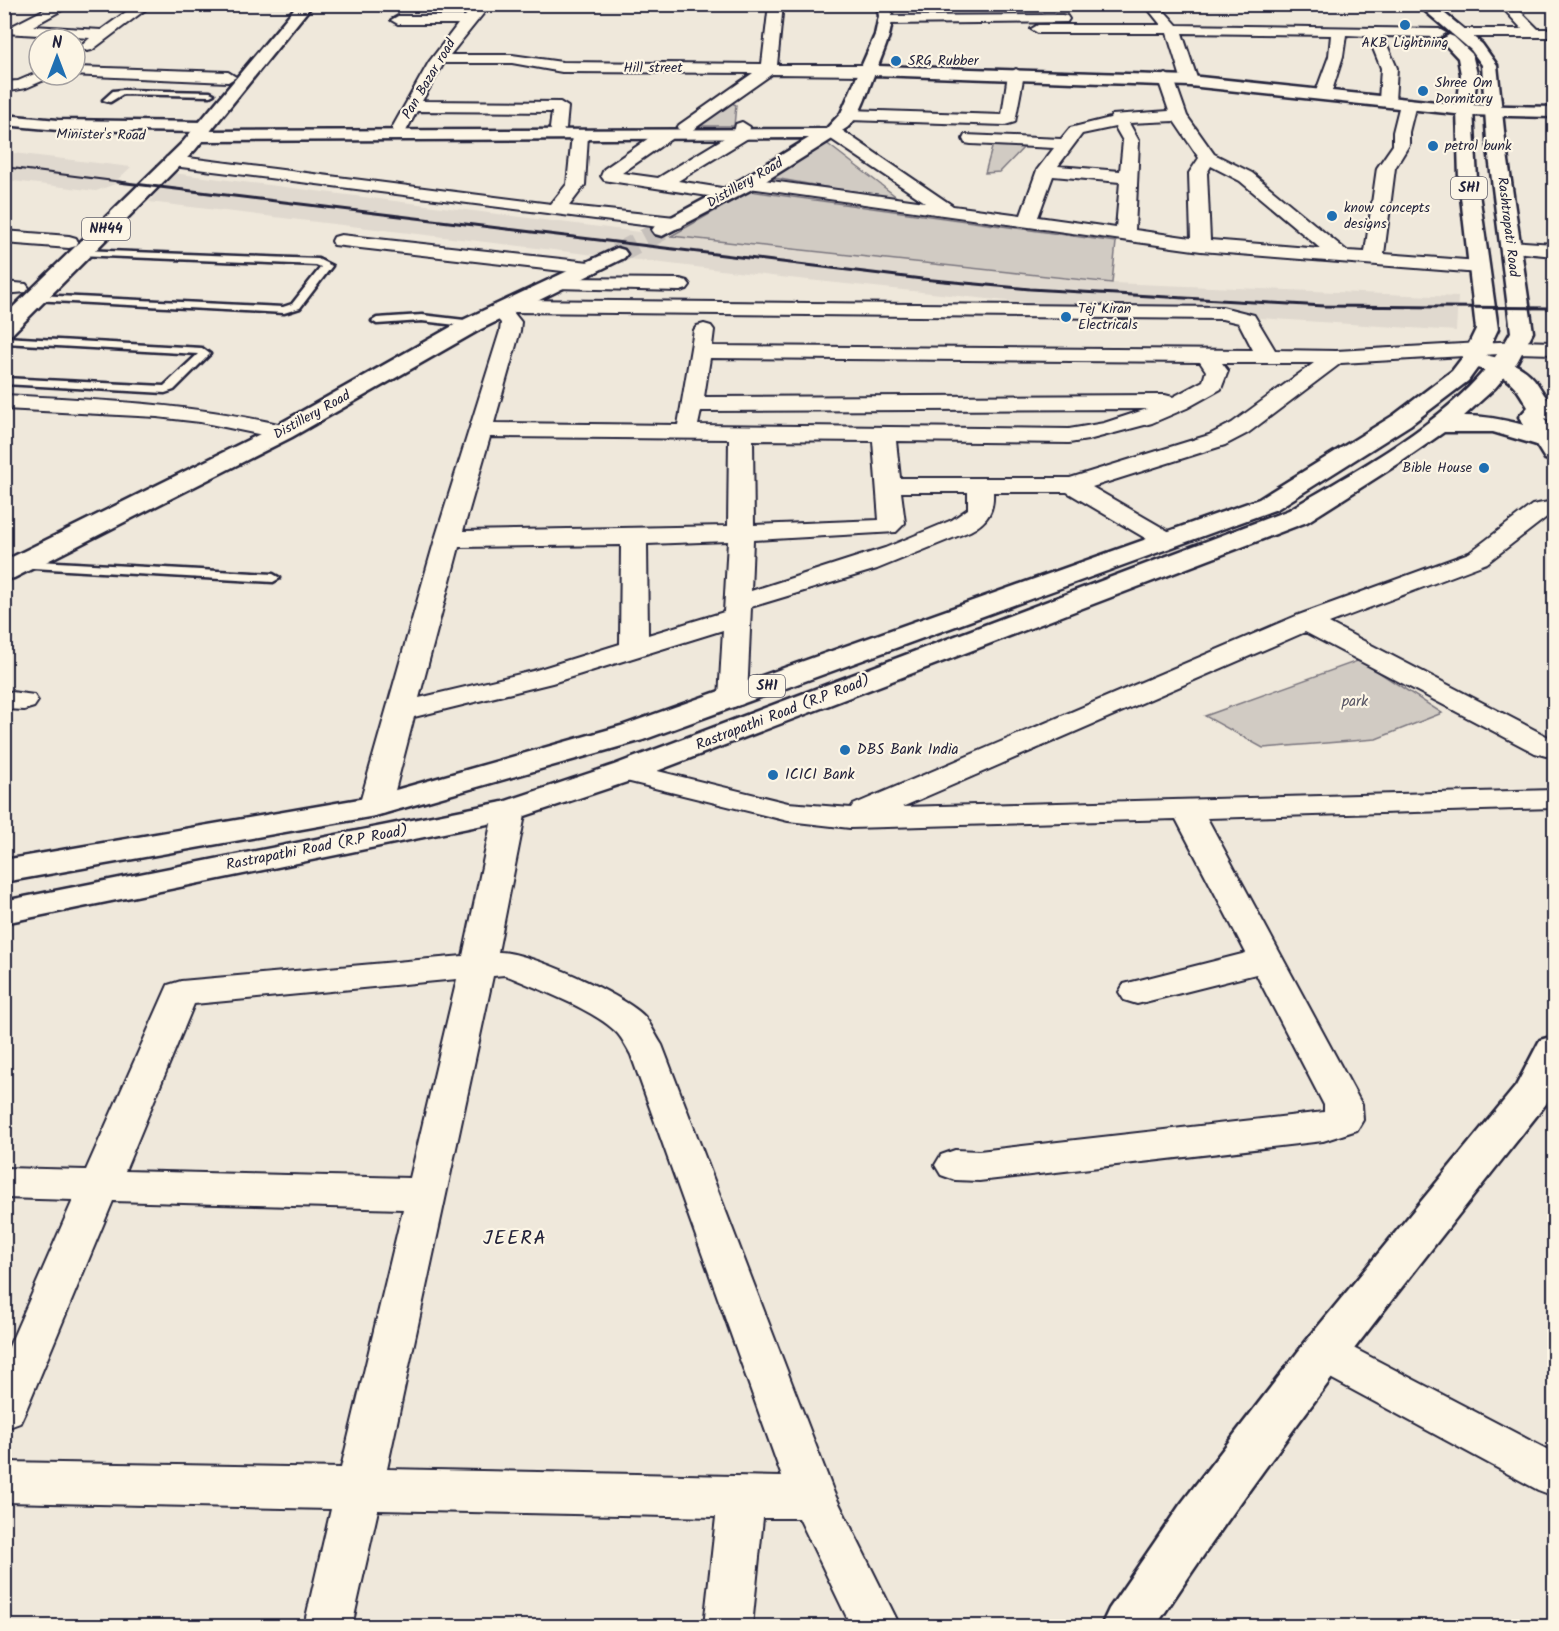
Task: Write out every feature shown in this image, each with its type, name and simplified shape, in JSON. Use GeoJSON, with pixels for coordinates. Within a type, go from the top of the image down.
{"type":"FeatureCollection","features":[{"type":"Feature","properties":{"kind":"main road","name":"NH44"},"geometry":{"type":"LineString","coordinates":[[9,293],[76,248],[173,160],[210,94],[228,76],[288,4]]}},
{"type":"Feature","properties":{"kind":"main road","name":"NH44"},"geometry":{"type":"LineString","coordinates":[[4,329],[37,298],[128,186],[188,131],[306,4]]}},
{"type":"Feature","properties":{"kind":"main road","name":"Rashtrapati Road"},"geometry":{"type":"LineString","coordinates":[[1422,8],[1477,47],[1487,59],[1492,71],[1497,112],[1496,140],[1522,332],[1516,347],[1503,367]]}},
{"type":"Feature","properties":{"kind":"main road","name":"Rashtrapati Road"},"geometry":{"type":"LineString","coordinates":[[1422,8],[1439,33],[1456,45],[1466,57],[1469,74],[1465,110],[1468,179],[1487,329],[1475,354]]}},
{"type":"Feature","properties":{"kind":"main road","name":"Distillery Road"},"geometry":{"type":"LineString","coordinates":[[669,226],[749,183],[829,131],[849,115],[887,24]]}},
{"type":"Feature","properties":{"kind":"main road"},"geometry":{"type":"LineString","coordinates":[[868,70],[1166,79],[1465,110],[1554,112]]}},
{"type":"Feature","properties":{"kind":"main road","name":"Minister's Road"},"geometry":{"type":"LineString","coordinates":[[4,120],[188,131]]}},
{"type":"Feature","properties":{"kind":"main road"},"geometry":{"type":"LineString","coordinates":[[188,131],[400,128],[685,128],[742,131]]}},
{"type":"Feature","properties":{"kind":"main road","name":"Minister's Road"},"geometry":{"type":"LineString","coordinates":[[4,131],[43,134],[188,131]]}},
{"type":"Feature","properties":{"kind":"main road"},"geometry":{"type":"LineString","coordinates":[[188,131],[580,135],[829,131]]}},
{"type":"Feature","properties":{"kind":"main road","name":"Distillery Road"},"geometry":{"type":"LineString","coordinates":[[13,568],[283,432],[473,324],[616,254]]}},
{"type":"Feature","properties":{"kind":"main road"},"geometry":{"type":"LineString","coordinates":[[1475,354],[1503,367],[1522,380],[1548,412],[1531,417],[1551,447]]}},
{"type":"Feature","properties":{"kind":"main road","name":"Rastrapathi Road (R.P Road)"},"geometry":{"type":"LineString","coordinates":[[4,871],[375,806],[632,733],[732,698],[1269,504],[1402,420],[1460,375],[1475,354]]}},
{"type":"Feature","properties":{"kind":"main road","name":"Rastrapathi Road (R.P Road)"},"geometry":{"type":"LineString","coordinates":[[4,912],[510,810],[625,772],[1298,516],[1374,470],[1437,425],[1503,367]]}},
{"type":"Feature","properties":{"kind":"main road"},"geometry":{"type":"LineString","coordinates":[[1437,425],[1490,423],[1520,429],[1551,447]]}},
{"type":"Feature","properties":{"kind":"main road"},"geometry":{"type":"LineString","coordinates":[[1127,1626],[1197,1521],[1323,1353],[1532,1094],[1554,1050]]}},
{"type":"Feature","properties":{"kind":"street"},"geometry":{"type":"LineString","coordinates":[[8,31],[67,4]]}},
{"type":"Feature","properties":{"kind":"street"},"geometry":{"type":"LineString","coordinates":[[87,47],[147,4]]}},
{"type":"Feature","properties":{"kind":"street","name":"Pan Bazar road"},"geometry":{"type":"LineString","coordinates":[[400,128],[439,59],[467,20],[485,4]]}},
{"type":"Feature","properties":{"kind":"street"},"geometry":{"type":"LineString","coordinates":[[685,128],[769,69],[776,4]]}},
{"type":"Feature","properties":{"kind":"street"},"geometry":{"type":"LineString","coordinates":[[1050,4],[1075,23]]}},
{"type":"Feature","properties":{"kind":"street"},"geometry":{"type":"LineString","coordinates":[[1150,4],[1173,29],[1190,81]]}},
{"type":"Feature","properties":{"kind":"street"},"geometry":{"type":"LineString","coordinates":[[1505,4],[1534,33]]}},
{"type":"Feature","properties":{"kind":"street"},"geometry":{"type":"LineString","coordinates":[[1345,14],[1357,32]]}},
{"type":"Feature","properties":{"kind":"street"},"geometry":{"type":"LineString","coordinates":[[1247,29],[1267,22],[1271,16]]}},
{"type":"Feature","properties":{"kind":"street"},"geometry":{"type":"LineString","coordinates":[[398,20],[467,20]]}},
{"type":"Feature","properties":{"kind":"street"},"geometry":{"type":"LineString","coordinates":[[962,20],[969,33],[966,34]]}},
{"type":"Feature","properties":{"kind":"street"},"geometry":{"type":"LineString","coordinates":[[887,24],[962,20],[1075,23],[1173,29],[1439,33]]}},
{"type":"Feature","properties":{"kind":"street"},"geometry":{"type":"LineString","coordinates":[[1038,29],[1075,23]]}},
{"type":"Feature","properties":{"kind":"street"},"geometry":{"type":"LineString","coordinates":[[8,31],[104,35]]}},
{"type":"Feature","properties":{"kind":"street"},"geometry":{"type":"LineString","coordinates":[[1323,94],[1336,56],[1340,31]]}},
{"type":"Feature","properties":{"kind":"street"},"geometry":{"type":"LineString","coordinates":[[1374,32],[1389,68],[1387,101]]}},
{"type":"Feature","properties":{"kind":"street"},"geometry":{"type":"LineString","coordinates":[[1458,33],[1554,33]]}},
{"type":"Feature","properties":{"kind":"street","name":"Hill street"},"geometry":{"type":"LineString","coordinates":[[439,59],[512,59],[562,67],[868,70]]}},
{"type":"Feature","properties":{"kind":"street"},"geometry":{"type":"LineString","coordinates":[[87,72],[228,76]]}},
{"type":"Feature","properties":{"kind":"street"},"geometry":{"type":"LineString","coordinates":[[849,115],[1005,120],[1009,119],[1016,75]]}},
{"type":"Feature","properties":{"kind":"street"},"geometry":{"type":"LineString","coordinates":[[1166,79],[1179,116],[1208,158],[1246,177],[1340,255]]}},
{"type":"Feature","properties":{"kind":"street"},"geometry":{"type":"LineString","coordinates":[[4,87],[27,82]]}},
{"type":"Feature","properties":{"kind":"street"},"geometry":{"type":"LineString","coordinates":[[1374,257],[1386,168],[1401,145],[1401,132],[1408,104]]}},
{"type":"Feature","properties":{"kind":"street"},"geometry":{"type":"LineString","coordinates":[[412,106],[560,107],[558,128]]}},
{"type":"Feature","properties":{"kind":"street"},"geometry":{"type":"LineString","coordinates":[[1125,236],[1131,141],[1118,118],[1124,116],[1179,116]]}},
{"type":"Feature","properties":{"kind":"street"},"geometry":{"type":"LineString","coordinates":[[1027,222],[1046,170],[1065,144],[1079,129],[1120,121]]}},
{"type":"Feature","properties":{"kind":"street"},"geometry":{"type":"LineString","coordinates":[[661,184],[742,131]]}},
{"type":"Feature","properties":{"kind":"street"},"geometry":{"type":"LineString","coordinates":[[829,131],[954,212]]}},
{"type":"Feature","properties":{"kind":"street"},"geometry":{"type":"LineString","coordinates":[[556,210],[576,185],[580,135]]}},
{"type":"Feature","properties":{"kind":"street"},"geometry":{"type":"LineString","coordinates":[[665,135],[610,173],[610,176],[728,194]]}},
{"type":"Feature","properties":{"kind":"street"},"geometry":{"type":"LineString","coordinates":[[952,137],[1065,144]]}},
{"type":"Feature","properties":{"kind":"street"},"geometry":{"type":"LineString","coordinates":[[1201,245],[1198,173],[1208,158]]}},
{"type":"Feature","properties":{"kind":"street"},"geometry":{"type":"LineString","coordinates":[[173,160],[669,226]]}},
{"type":"Feature","properties":{"kind":"street"},"geometry":{"type":"LineString","coordinates":[[1046,170],[1128,177]]}},
{"type":"Feature","properties":{"kind":"street"},"geometry":{"type":"LineString","coordinates":[[749,183],[1201,245],[1479,267]]}},
{"type":"Feature","properties":{"kind":"street"},"geometry":{"type":"LineString","coordinates":[[4,237],[76,248]]}},
{"type":"Feature","properties":{"kind":"street"},"geometry":{"type":"LineString","coordinates":[[341,241],[589,268]]}},
{"type":"Feature","properties":{"kind":"street"},"geometry":{"type":"LineString","coordinates":[[1510,247],[1554,250]]}},
{"type":"Feature","properties":{"kind":"street"},"geometry":{"type":"LineString","coordinates":[[558,284],[680,285]]}},
{"type":"Feature","properties":{"kind":"street"},"geometry":{"type":"LineString","coordinates":[[375,806],[448,539],[510,331],[511,322],[507,309],[1222,313],[1247,320],[1268,357]]}},
{"type":"Feature","properties":{"kind":"street"},"geometry":{"type":"LineString","coordinates":[[686,433],[708,309]]}},
{"type":"Feature","properties":{"kind":"street"},"geometry":{"type":"LineString","coordinates":[[923,311],[941,435]]}},
{"type":"Feature","properties":{"kind":"street"},"geometry":{"type":"LineString","coordinates":[[691,404],[933,379],[1207,356],[1336,357],[1475,354],[1516,347],[1554,348]]}},
{"type":"Feature","properties":{"kind":"street"},"geometry":{"type":"LineString","coordinates":[[700,352],[933,379],[1184,402]]}},
{"type":"Feature","properties":{"kind":"street"},"geometry":{"type":"LineString","coordinates":[[481,430],[1069,436],[1097,434],[1184,402],[1213,384],[1217,371],[1207,356]]}},
{"type":"Feature","properties":{"kind":"street"},"geometry":{"type":"LineString","coordinates":[[889,485],[1072,485],[1217,440],[1240,428],[1336,357]]}},
{"type":"Feature","properties":{"kind":"street"},"geometry":{"type":"LineString","coordinates":[[4,402],[157,410],[283,432]]}},
{"type":"Feature","properties":{"kind":"street"},"geometry":{"type":"LineString","coordinates":[[732,698],[741,533],[741,433]]}},
{"type":"Feature","properties":{"kind":"street"},"geometry":{"type":"LineString","coordinates":[[448,539],[634,537],[887,527],[892,523],[884,434]]}},
{"type":"Feature","properties":{"kind":"street"},"geometry":{"type":"LineString","coordinates":[[402,711],[542,677],[634,648],[815,580],[925,542],[975,517],[981,509],[980,485]]}},
{"type":"Feature","properties":{"kind":"street"},"geometry":{"type":"LineString","coordinates":[[1072,485],[1166,540]]}},
{"type":"Feature","properties":{"kind":"street"},"geometry":{"type":"LineString","coordinates":[[850,818],[1306,622],[1478,558],[1541,510],[1554,508]]}},
{"type":"Feature","properties":{"kind":"street"},"geometry":{"type":"LineString","coordinates":[[634,537],[634,648]]}},
{"type":"Feature","properties":{"kind":"street"},"geometry":{"type":"LineString","coordinates":[[1306,622],[1546,747]]}},
{"type":"Feature","properties":{"kind":"street"},"geometry":{"type":"LineString","coordinates":[[625,772],[788,812],[850,818],[1554,799]]}},
{"type":"Feature","properties":{"kind":"street"},"geometry":{"type":"LineString","coordinates":[[328,1626],[478,965],[510,810]]}},
{"type":"Feature","properties":{"kind":"street"},"geometry":{"type":"LineString","coordinates":[[956,1164],[978,1166],[1323,1127],[1344,1120],[1343,1105],[1187,810]]}},
{"type":"Feature","properties":{"kind":"street"},"geometry":{"type":"LineString","coordinates":[[1137,992],[1266,960]]}},
{"type":"Feature","properties":{"kind":"street"},"geometry":{"type":"LineString","coordinates":[[4,1410],[180,993],[508,963],[563,986],[610,1010],[632,1025],[649,1054],[813,1498],[876,1626]]}},
{"type":"Feature","properties":{"kind":"street"},"geometry":{"type":"LineString","coordinates":[[4,1183],[425,1194]]}},
{"type":"Feature","properties":{"kind":"street"},"geometry":{"type":"LineString","coordinates":[[1323,1353],[1554,1476]]}},
{"type":"Feature","properties":{"kind":"street"},"geometry":{"type":"LineString","coordinates":[[4,1482],[813,1498]]}},
{"type":"Feature","properties":{"kind":"street"},"geometry":{"type":"LineString","coordinates":[[728,1626],[742,1496]]}},
{"type":"Feature","properties":{"kind":"lane"},"geometry":{"type":"LineString","coordinates":[[107,100],[116,93],[123,92],[210,94]]}},
{"type":"Feature","properties":{"kind":"lane"},"geometry":{"type":"LineString","coordinates":[[37,298],[284,310],[296,306],[327,266],[318,262],[76,248]]}},
{"type":"Feature","properties":{"kind":"lane"},"geometry":{"type":"LineString","coordinates":[[376,321],[422,318],[473,324]]}},
{"type":"Feature","properties":{"kind":"lane"},"geometry":{"type":"LineString","coordinates":[[4,340],[204,352],[170,388],[165,390],[4,381]]}},
{"type":"Feature","properties":{"kind":"lane"},"geometry":{"type":"LineString","coordinates":[[13,568],[273,578]]}},
{"type":"Feature","properties":{"kind":"shaded area"},"geometry":{"type":"Polygon","coordinates":[[[5,152],[131,167],[115,182],[118,183],[96,191],[5,180],[5,152]]]}},
{"type":"Feature","properties":{"kind":"shaded area"},"geometry":{"type":"Polygon","coordinates":[[[173,173],[671,236],[1112,283],[1458,297],[1456,331],[1016,302],[780,277],[149,202],[173,173]]]}},
{"type":"Feature","properties":{"kind":"green space"},"geometry":{"type":"Polygon","coordinates":[[[724,99],[736,105],[734,126],[690,126],[724,99]]]}},
{"type":"Feature","properties":{"kind":"green space"},"geometry":{"type":"Polygon","coordinates":[[[825,142],[902,201],[769,177],[825,142]]]}},
{"type":"Feature","properties":{"kind":"green space"},"geometry":{"type":"Polygon","coordinates":[[[993,144],[1026,145],[1000,172],[985,173],[993,144]]]}},
{"type":"Feature","properties":{"kind":"green space"},"geometry":{"type":"Polygon","coordinates":[[[750,191],[1116,242],[1112,283],[671,236],[750,191]]]}},
{"type":"Feature","properties":{"kind":"green space","name":"park"},"geometry":{"type":"Polygon","coordinates":[[[1360,660],[1442,713],[1376,739],[1263,748],[1205,716],[1360,660]]]}},
{"type":"Feature","properties":{"kind":"tunnel"},"geometry":{"type":"LineString","coordinates":[[617,254],[662,230]]}},
{"type":"Feature","properties":{"kind":"railway"},"geometry":{"type":"LineString","coordinates":[[4,167],[130,183]]}},
{"type":"Feature","properties":{"kind":"railway"},"geometry":{"type":"LineString","coordinates":[[118,182],[922,279],[1030,289],[1324,306],[1554,308]]}},
{"type":"Feature","properties":{"kind":"place","name":"AKB Lightning"},"geometry":{"type":"Point","coordinates":[1405,25]}},
{"type":"Feature","properties":{"kind":"place","name":"SRG Rubber"},"geometry":{"type":"Point","coordinates":[896,61]}},
{"type":"Feature","properties":{"kind":"place","name":"Shree Om Dormitory"},"geometry":{"type":"Point","coordinates":[1423,91]}},
{"type":"Feature","properties":{"kind":"place","name":"petrol bunk"},"geometry":{"type":"Point","coordinates":[1433,146]}},
{"type":"Feature","properties":{"kind":"place","name":"know concepts designs"},"geometry":{"type":"Point","coordinates":[1332,216]}},
{"type":"Feature","properties":{"kind":"place","name":"Tej Kiran Electricals"},"geometry":{"type":"Point","coordinates":[1066,317]}},
{"type":"Feature","properties":{"kind":"place","name":"Bible House"},"geometry":{"type":"Point","coordinates":[1484,468]}},
{"type":"Feature","properties":{"kind":"place","name":"DBS Bank India"},"geometry":{"type":"Point","coordinates":[845,750]}},
{"type":"Feature","properties":{"kind":"place","name":"ICICI Bank"},"geometry":{"type":"Point","coordinates":[773,775]}},
{"type":"Feature","properties":{"kind":"district","name":"JEERA"},"geometry":{"type":"Point","coordinates":[515,1239]}}]}
